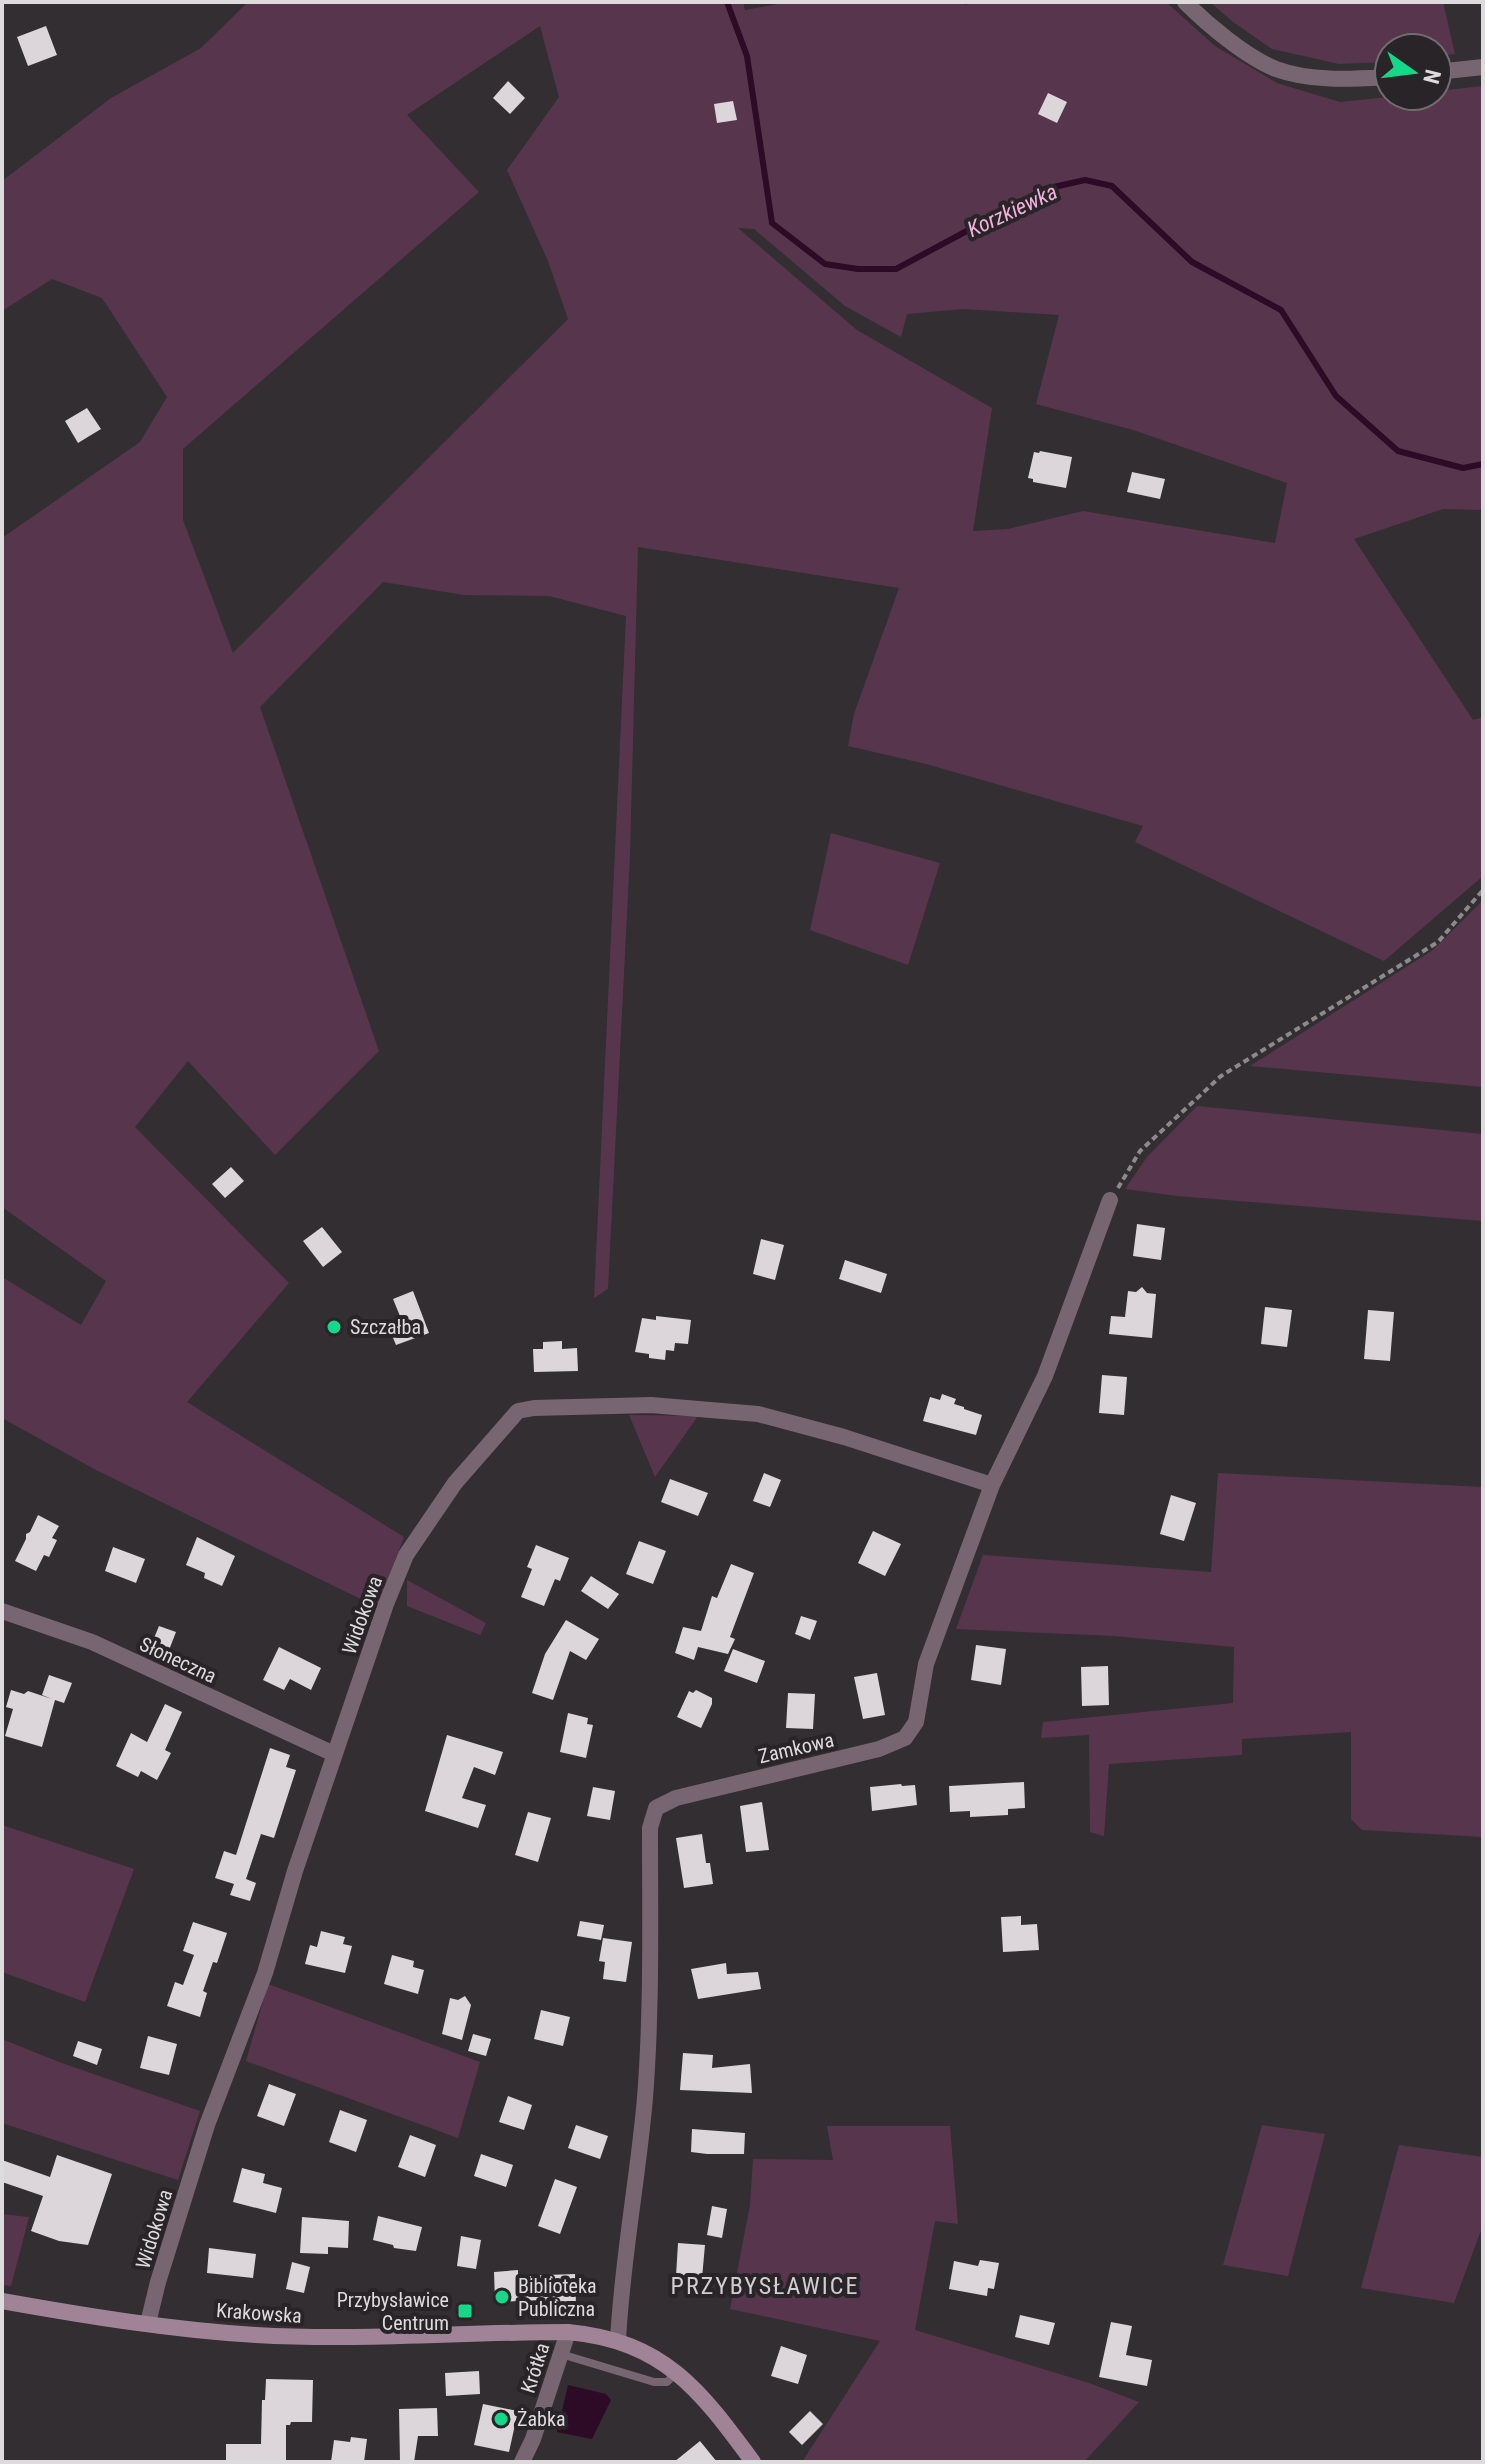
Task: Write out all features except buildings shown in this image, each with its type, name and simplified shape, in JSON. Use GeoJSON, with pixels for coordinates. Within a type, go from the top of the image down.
{"type":"FeatureCollection","features":[{"type":"Feature","properties":{"kind":"main road","name":"Krakowska"},"geometry":{"type":"LineString","coordinates":[[2,2301],[148,2323],[257,2335],[321,2337],[568,2332],[618,2341],[646,2353],[677,2372],[710,2404],[753,2462]]}},
{"type":"Feature","properties":{"kind":"street"},"geometry":{"type":"LineString","coordinates":[[1185,2],[1203,21],[1276,69],[1311,76],[1373,78]]}},
{"type":"Feature","properties":{"kind":"street"},"geometry":{"type":"LineString","coordinates":[[1453,70],[1483,67]]}},
{"type":"Feature","properties":{"kind":"street","name":"Zamkowa"},"geometry":{"type":"LineString","coordinates":[[618,2341],[651,2021],[650,1828],[656,1808],[676,1798],[879,1749],[905,1738],[916,1722],[926,1664],[992,1485],[1045,1376],[1110,1200]]}},
{"type":"Feature","properties":{"kind":"street","name":"Widokowa"},"geometry":{"type":"LineString","coordinates":[[148,2323],[207,2125],[265,1973],[295,1871],[386,1604],[406,1555],[455,1483],[518,1411],[651,1405],[758,1414],[844,1437],[992,1485]]}},
{"type":"Feature","properties":{"kind":"street","name":"Słoneczna"},"geometry":{"type":"LineString","coordinates":[[2,1611],[92,1642],[334,1754]]}},
{"type":"Feature","properties":{"kind":"street","name":"Krótka"},"geometry":{"type":"LineString","coordinates":[[522,2462],[533,2439],[568,2332]]}},
{"type":"Feature","properties":{"kind":"lane"},"geometry":{"type":"LineString","coordinates":[[561,2354],[654,2382],[667,2382],[677,2372]]}},
{"type":"Feature","properties":{"kind":"path"},"geometry":{"type":"LineString","coordinates":[[1110,1200],[1140,1151],[1221,1076],[1438,942],[1483,890]]}},
{"type":"Feature","properties":{"kind":"shaded area"},"geometry":{"type":"Polygon","coordinates":[[[248,2],[743,2],[745,10],[789,2],[960,2],[966,5],[968,2],[1166,2],[1215,46],[1277,83],[1340,102],[1373,99],[1373,112],[1453,112],[1453,89],[1483,86],[1483,510],[1443,509],[1354,539],[1473,720],[1483,717],[1483,876],[1384,961],[1135,842],[1143,826],[926,764],[848,746],[854,714],[899,588],[638,547],[630,855],[608,1289],[594,1298],[626,616],[549,596],[464,595],[383,582],[260,707],[379,1051],[275,1155],[188,1061],[135,1127],[289,1283],[187,1402],[404,1537],[377,1607],[96,1470],[2,1418],[2,1277],[81,1325],[106,1281],[2,1207],[2,538],[140,442],[167,397],[102,298],[52,279],[2,311],[2,181],[111,98],[201,48],[248,2]],[[540,26],[407,115],[479,192],[183,449],[183,520],[233,653],[568,319],[548,261],[507,170],[559,97],[540,26]],[[738,228],[857,330],[992,408],[973,531],[1008,529],[1083,511],[1275,543],[1287,483],[1133,430],[1036,404],[1059,315],[963,309],[907,314],[901,337],[845,306],[754,229],[738,228]]]}},
{"type":"Feature","properties":{"kind":"shaded area"},"geometry":{"type":"Polygon","coordinates":[[[1210,2],[1443,2],[1450,32],[1373,32],[1373,63],[1339,64],[1272,49],[1210,2]]]}},
{"type":"Feature","properties":{"kind":"shaded area"},"geometry":{"type":"Polygon","coordinates":[[[831,833],[940,863],[908,965],[810,930],[831,833]]]}},
{"type":"Feature","properties":{"kind":"shaded area"},"geometry":{"type":"Polygon","coordinates":[[[1483,900],[1483,1087],[1250,1066],[1433,950],[1483,900]]]}},
{"type":"Feature","properties":{"kind":"shaded area"},"geometry":{"type":"Polygon","coordinates":[[[1197,1106],[1483,1134],[1483,1221],[1125,1189],[1147,1157],[1197,1106]]]}},
{"type":"Feature","properties":{"kind":"shaded area"},"geometry":{"type":"Polygon","coordinates":[[[629,1415],[698,1416],[655,1477],[629,1415]]]}},
{"type":"Feature","properties":{"kind":"shaded area"},"geometry":{"type":"Polygon","coordinates":[[[1218,1473],[1483,1487],[1483,1837],[1362,1830],[1351,1819],[1351,1732],[1242,1739],[1242,1755],[1109,1764],[1104,1836],[1090,1832],[1089,1735],[1041,1738],[1043,1722],[1233,1703],[1234,1647],[1113,1636],[956,1629],[983,1555],[1211,1572],[1218,1473]]]}},
{"type":"Feature","properties":{"kind":"shaded area"},"geometry":{"type":"Polygon","coordinates":[[[407,1580],[486,1623],[480,1635],[407,1606],[407,1580]]]}},
{"type":"Feature","properties":{"kind":"shaded area"},"geometry":{"type":"Polygon","coordinates":[[[2,1825],[134,1869],[85,2002],[2,1972],[2,1825]]]}},
{"type":"Feature","properties":{"kind":"shaded area"},"geometry":{"type":"Polygon","coordinates":[[[268,1984],[480,2062],[458,2138],[246,2061],[268,1984]]]}},
{"type":"Feature","properties":{"kind":"shaded area"},"geometry":{"type":"Polygon","coordinates":[[[2,2039],[200,2111],[178,2180],[2,2123],[2,2039]]]}},
{"type":"Feature","properties":{"kind":"shaded area"},"geometry":{"type":"Polygon","coordinates":[[[1262,2125],[1325,2134],[1288,2276],[1223,2265],[1262,2125]]]}},
{"type":"Feature","properties":{"kind":"shaded area"},"geometry":{"type":"Polygon","coordinates":[[[827,2126],[950,2126],[958,2224],[935,2221],[915,2330],[1089,2383],[1139,2402],[1084,2462],[802,2462],[880,2341],[730,2309],[750,2205],[753,2159],[833,2160],[827,2126]]]}},
{"type":"Feature","properties":{"kind":"shaded area"},"geometry":{"type":"Polygon","coordinates":[[[1399,2145],[1483,2157],[1483,2225],[1454,2303],[1361,2288],[1399,2145]]]}},
{"type":"Feature","properties":{"kind":"shaded area"},"geometry":{"type":"Polygon","coordinates":[[[2,2214],[29,2217],[11,2286],[2,2285],[2,2214]]]}},
{"type":"Feature","properties":{"kind":"shaded area"},"geometry":{"type":"Polygon","coordinates":[[[568,2385],[606,2394],[611,2400],[592,2439],[557,2432],[568,2385]]]}},
{"type":"Feature","properties":{"kind":"waterway","name":"Korzkiewka"},"geometry":{"type":"LineString","coordinates":[[727,2],[747,56],[772,223],[825,264],[858,269],[896,269],[1045,189],[1085,180],[1112,186],[1192,262],[1281,310],[1336,396],[1398,451],[1463,468],[1483,464]]}},
{"type":"Feature","properties":{"kind":"place","name":"Szczałba"},"geometry":{"type":"Point","coordinates":[334,1327]}},
{"type":"Feature","properties":{"kind":"place","name":"Biblioteka Publiczna"},"geometry":{"type":"Point","coordinates":[502,2297]}},
{"type":"Feature","properties":{"kind":"place","name":"Przybysławice Centrum"},"geometry":{"type":"Point","coordinates":[465,2311]}},
{"type":"Feature","properties":{"kind":"place","name":"Żabka"},"geometry":{"type":"Point","coordinates":[501,2419]}},
{"type":"Feature","properties":{"kind":"district","name":"PRZYBYSŁAWICE"},"geometry":{"type":"Point","coordinates":[765,2286]}}]}
